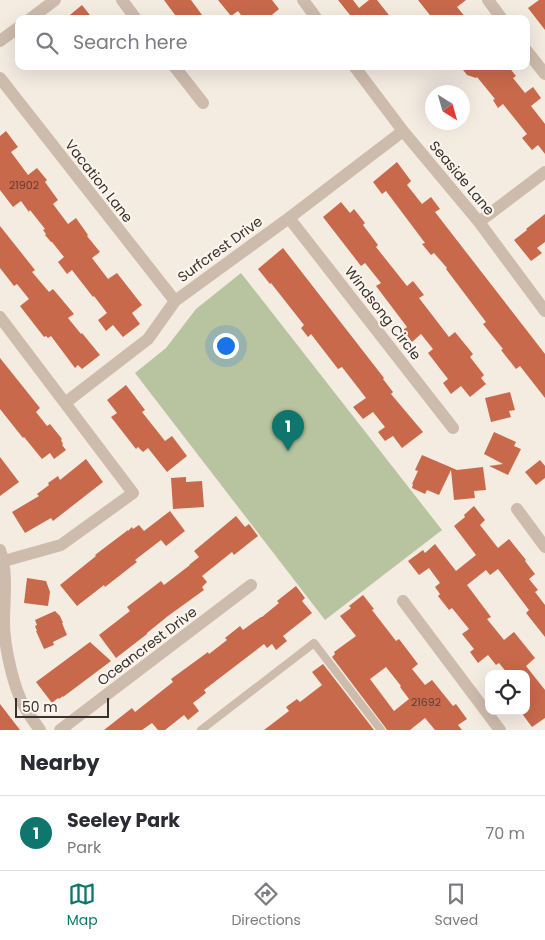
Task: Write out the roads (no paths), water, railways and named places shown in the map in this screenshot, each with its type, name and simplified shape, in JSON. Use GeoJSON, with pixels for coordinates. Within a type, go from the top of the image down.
{"type":"FeatureCollection","features":[{"type":"Feature","properties":{"kind":"street"},"geometry":{"type":"LineString","coordinates":[[35,15],[55,0]]}},
{"type":"Feature","properties":{"kind":"street"},"geometry":{"type":"LineString","coordinates":[[122,0],[133,15]]}},
{"type":"Feature","properties":{"kind":"street"},"geometry":{"type":"LineString","coordinates":[[303,0],[314,15]]}},
{"type":"Feature","properties":{"kind":"street"},"geometry":{"type":"LineString","coordinates":[[488,0],[499,15]]}},
{"type":"Feature","properties":{"kind":"street"},"geometry":{"type":"LineString","coordinates":[[0,41],[15,30]]}},
{"type":"Feature","properties":{"kind":"street"},"geometry":{"type":"LineString","coordinates":[[530,55],[545,74]]}},
{"type":"Feature","properties":{"kind":"street"},"geometry":{"type":"LineString","coordinates":[[177,70],[202,103]]}},
{"type":"Feature","properties":{"kind":"street","name":"Seaside Lane"},"geometry":{"type":"LineString","coordinates":[[357,70],[403,131],[479,222],[545,311]]}},
{"type":"Feature","properties":{"kind":"street","name":"Vacation Lane"},"geometry":{"type":"LineString","coordinates":[[0,78],[175,301]]}},
{"type":"Feature","properties":{"kind":"street","name":"Surfcrest Drive"},"geometry":{"type":"LineString","coordinates":[[65,402],[148,338],[175,301],[403,131]]}},
{"type":"Feature","properties":{"kind":"street"},"geometry":{"type":"LineString","coordinates":[[479,222],[545,172]]}},
{"type":"Feature","properties":{"kind":"street","name":"Windsong Circle"},"geometry":{"type":"LineString","coordinates":[[288,218],[453,428]]}},
{"type":"Feature","properties":{"kind":"street"},"geometry":{"type":"LineString","coordinates":[[0,317],[133,493],[62,545],[2,555],[5,583],[4,625],[8,656],[14,682],[26,710],[40,730]]}},
{"type":"Feature","properties":{"kind":"street"},"geometry":{"type":"LineString","coordinates":[[517,509],[545,547]]}},
{"type":"Feature","properties":{"kind":"street","name":"Oceancrest Drive"},"geometry":{"type":"LineString","coordinates":[[60,730],[251,585]]}},
{"type":"Feature","properties":{"kind":"street"},"geometry":{"type":"LineString","coordinates":[[403,601],[500,730]]}},
{"type":"Feature","properties":{"kind":"lane"},"geometry":{"type":"LineString","coordinates":[[201,730],[314,643],[381,730]]}},
{"type":"Feature","properties":{"kind":"place","name":"Seeley Park"},"geometry":{"type":"Point","coordinates":[288,451]}}]}
